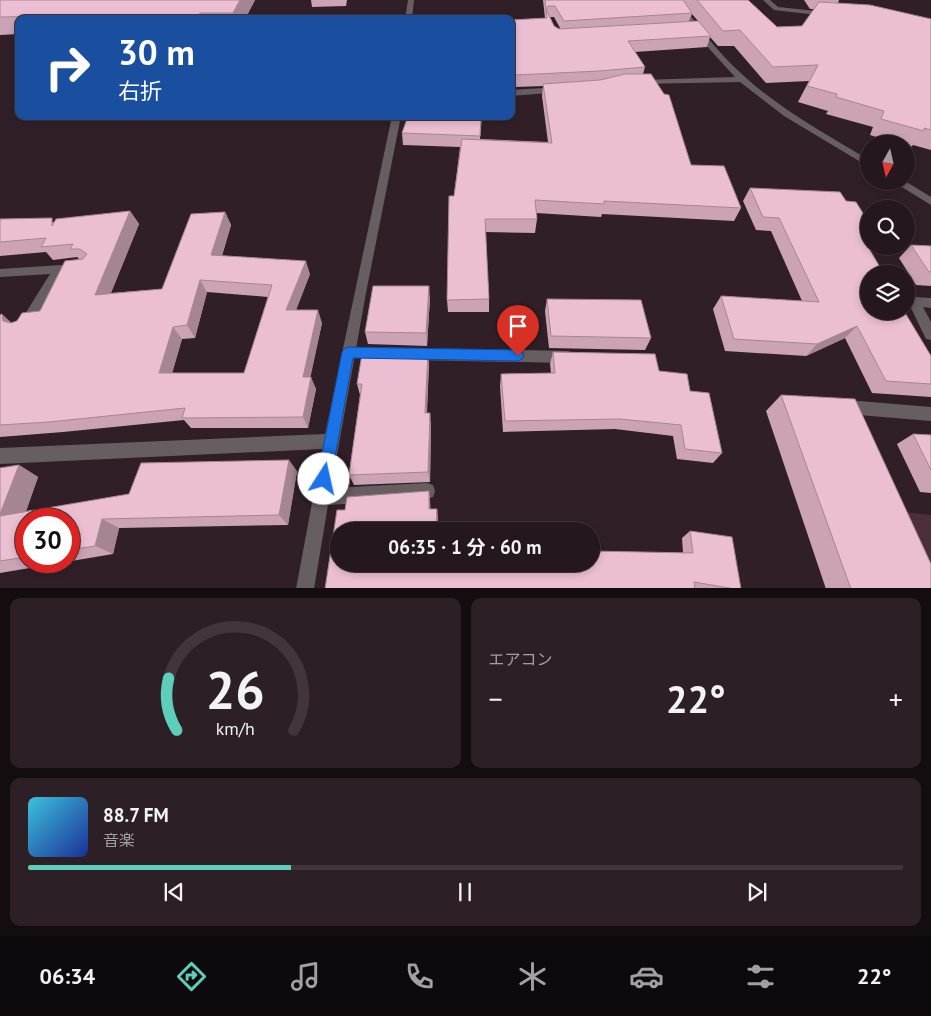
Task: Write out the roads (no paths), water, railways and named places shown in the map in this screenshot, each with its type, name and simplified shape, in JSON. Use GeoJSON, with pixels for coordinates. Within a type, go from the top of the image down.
{"type":"FeatureCollection","features":[{"type":"Feature","properties":{"kind":"street"},"geometry":{"type":"LineString","coordinates":[[409,15],[411,0]]}},
{"type":"Feature","properties":{"kind":"street"},"geometry":{"type":"LineString","coordinates":[[676,0],[696,28],[742,80],[782,110],[860,158]]}},
{"type":"Feature","properties":{"kind":"street"},"geometry":{"type":"LineString","coordinates":[[766,0],[776,9],[834,14]]}},
{"type":"Feature","properties":{"kind":"street"},"geometry":{"type":"LineString","coordinates":[[686,29],[696,28]]}},
{"type":"Feature","properties":{"kind":"street"},"geometry":{"type":"LineString","coordinates":[[631,83],[742,80]]}},
{"type":"Feature","properties":{"kind":"street"},"geometry":{"type":"LineString","coordinates":[[515,92],[569,90]]}},
{"type":"Feature","properties":{"kind":"street"},"geometry":{"type":"LineString","coordinates":[[305,588],[330,442],[353,352],[396,120]]}},
{"type":"Feature","properties":{"kind":"street"},"geometry":{"type":"LineString","coordinates":[[912,190],[931,202]]}},
{"type":"Feature","properties":{"kind":"street"},"geometry":{"type":"LineString","coordinates":[[0,274],[89,267]]}},
{"type":"Feature","properties":{"kind":"street"},"geometry":{"type":"LineString","coordinates":[[24,328],[59,269]]}},
{"type":"Feature","properties":{"kind":"street"},"geometry":{"type":"LineString","coordinates":[[931,303],[914,302],[931,335]]}},
{"type":"Feature","properties":{"kind":"street"},"geometry":{"type":"LineString","coordinates":[[397,353],[582,357]]}},
{"type":"Feature","properties":{"kind":"street"},"geometry":{"type":"LineString","coordinates":[[847,407],[931,414]]}},
{"type":"Feature","properties":{"kind":"street"},"geometry":{"type":"LineString","coordinates":[[0,456],[330,442]]}},
{"type":"Feature","properties":{"kind":"street"},"geometry":{"type":"LineString","coordinates":[[321,497],[427,491]]}}]}
